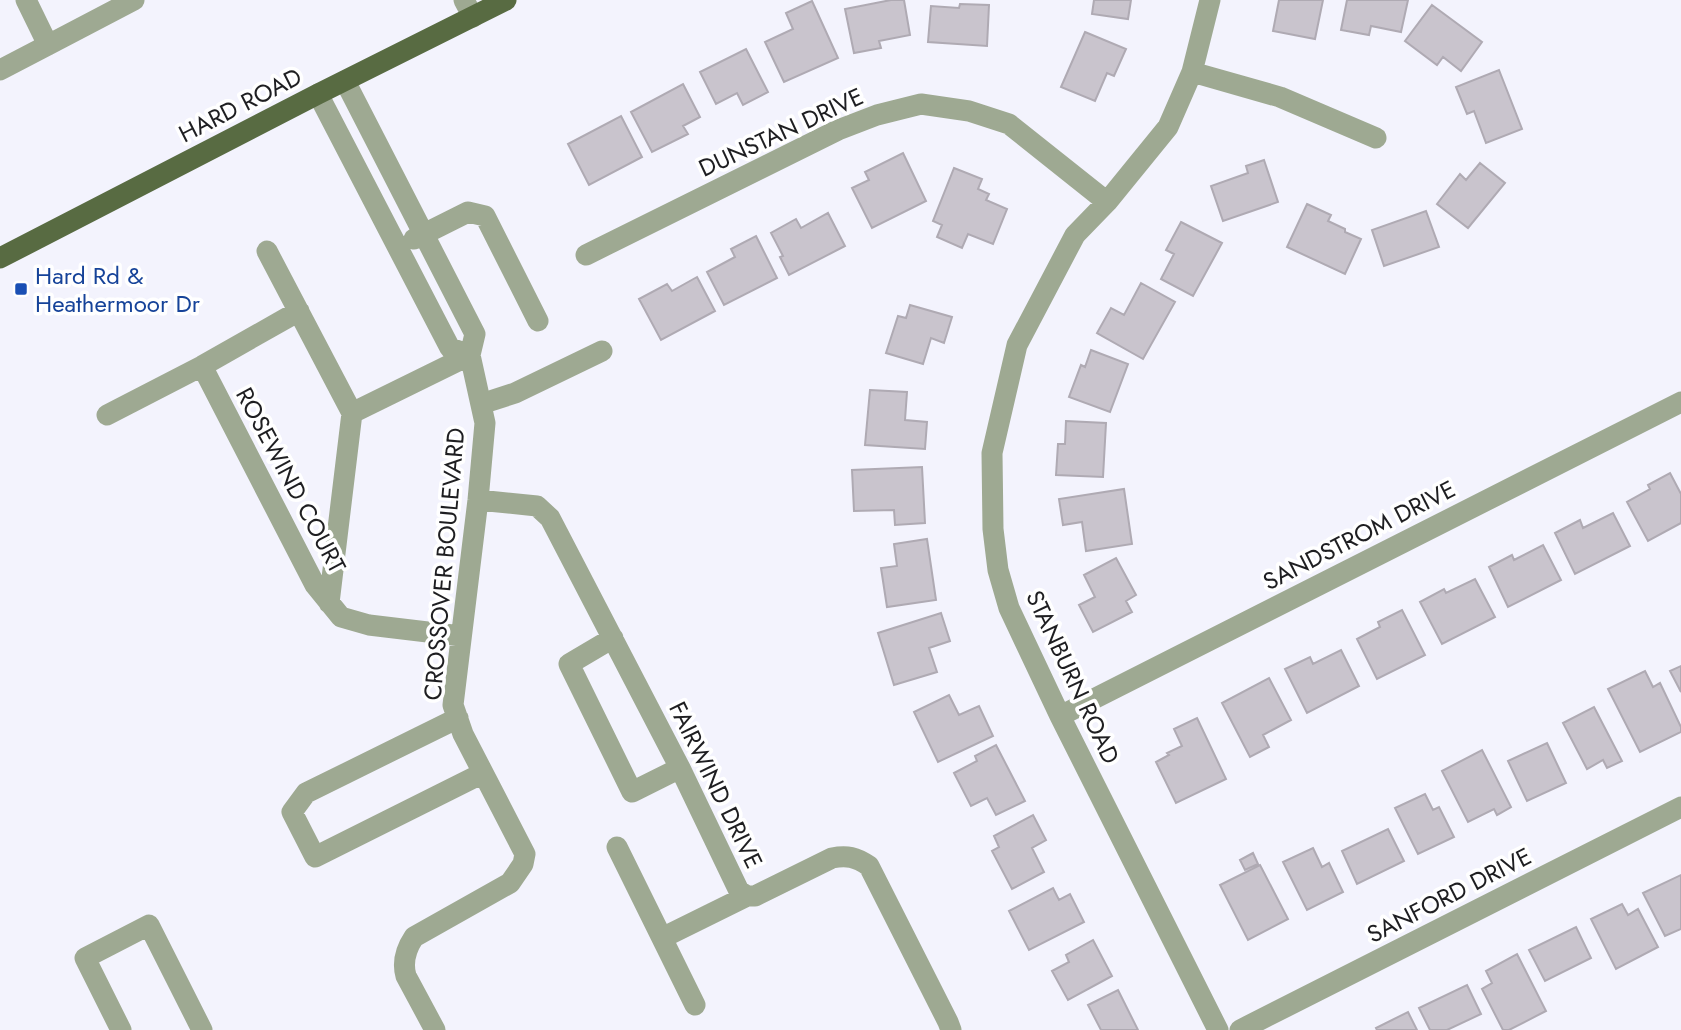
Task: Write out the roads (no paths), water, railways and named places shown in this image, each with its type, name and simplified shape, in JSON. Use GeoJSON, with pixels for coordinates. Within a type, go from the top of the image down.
{"type":"FeatureCollection","features":[{"type":"Feature","properties":{"kind":"main road","name":"HARD ROAD"},"geometry":{"type":"LineString","coordinates":[[0,258],[345,81],[468,9],[506,0]]}},
{"type":"Feature","properties":{"kind":"street"},"geometry":{"type":"LineString","coordinates":[[26,0],[48,45]]}},
{"type":"Feature","properties":{"kind":"street"},"geometry":{"type":"LineString","coordinates":[[0,70],[134,0]]}},
{"type":"Feature","properties":{"kind":"street","name":"STANBURN ROAD"},"geometry":{"type":"LineString","coordinates":[[1210,0],[1192,72],[1168,127],[1107,202],[1075,235],[1017,345],[992,453],[993,529],[998,569],[1009,608],[1060,716],[1218,1030]]}},
{"type":"Feature","properties":{"kind":"street"},"geometry":{"type":"LineString","coordinates":[[1192,72],[1280,97],[1376,138]]}},
{"type":"Feature","properties":{"kind":"street","name":"CROSSOVER BOULEVARD"},"geometry":{"type":"LineString","coordinates":[[345,81],[475,334],[470,355],[485,423],[453,705],[463,734],[525,855],[523,864],[510,883],[414,937],[407,947],[404,968],[406,976],[435,1030]]}},
{"type":"Feature","properties":{"kind":"street"},"geometry":{"type":"LineString","coordinates":[[318,94],[450,348],[470,355]]}},
{"type":"Feature","properties":{"kind":"street","name":"DUNSTAN DRIVE"},"geometry":{"type":"LineString","coordinates":[[586,255],[838,130],[877,115],[921,104],[969,111],[1009,124],[1107,202]]}},
{"type":"Feature","properties":{"kind":"street"},"geometry":{"type":"LineString","coordinates":[[396,248],[468,212],[485,216],[538,321]]}},
{"type":"Feature","properties":{"kind":"street"},"geometry":{"type":"LineString","coordinates":[[267,251],[352,413],[329,603]]}},
{"type":"Feature","properties":{"kind":"street"},"geometry":{"type":"LineString","coordinates":[[107,415],[202,366],[299,311]]}},
{"type":"Feature","properties":{"kind":"street"},"geometry":{"type":"LineString","coordinates":[[481,404],[515,393],[602,351]]}},
{"type":"Feature","properties":{"kind":"street"},"geometry":{"type":"LineString","coordinates":[[352,413],[470,355]]}},
{"type":"Feature","properties":{"kind":"street","name":"ROSEWIND COURT"},"geometry":{"type":"LineString","coordinates":[[202,366],[309,575],[341,617],[369,625],[461,636]]}},
{"type":"Feature","properties":{"kind":"street","name":"SANDSTROM DRIVE"},"geometry":{"type":"LineString","coordinates":[[1060,716],[1681,402]]}},
{"type":"Feature","properties":{"kind":"street","name":"FAIRWIND DRIVE"},"geometry":{"type":"LineString","coordinates":[[478,500],[537,506],[550,518],[680,768],[740,891],[755,897],[832,858],[845,856],[858,859],[869,866],[951,1030]]}},
{"type":"Feature","properties":{"kind":"street"},"geometry":{"type":"LineString","coordinates":[[613,638],[569,664],[632,792],[680,768]]}},
{"type":"Feature","properties":{"kind":"street"},"geometry":{"type":"LineString","coordinates":[[458,718],[306,793],[292,813],[315,857],[483,773]]}},
{"type":"Feature","properties":{"kind":"street","name":"SANFORD DRIVE"},"geometry":{"type":"LineString","coordinates":[[1240,1030],[1681,807]]}},
{"type":"Feature","properties":{"kind":"street"},"geometry":{"type":"LineString","coordinates":[[617,847],[695,1006]]}},
{"type":"Feature","properties":{"kind":"street"},"geometry":{"type":"LineString","coordinates":[[662,938],[747,896]]}},
{"type":"Feature","properties":{"kind":"street"},"geometry":{"type":"LineString","coordinates":[[121,1030],[85,958],[149,925],[202,1030]]}},
{"type":"Feature","properties":{"kind":"place","name":"Hard Rd & Heathermoor Dr"},"geometry":{"type":"Point","coordinates":[21,289]}}]}
